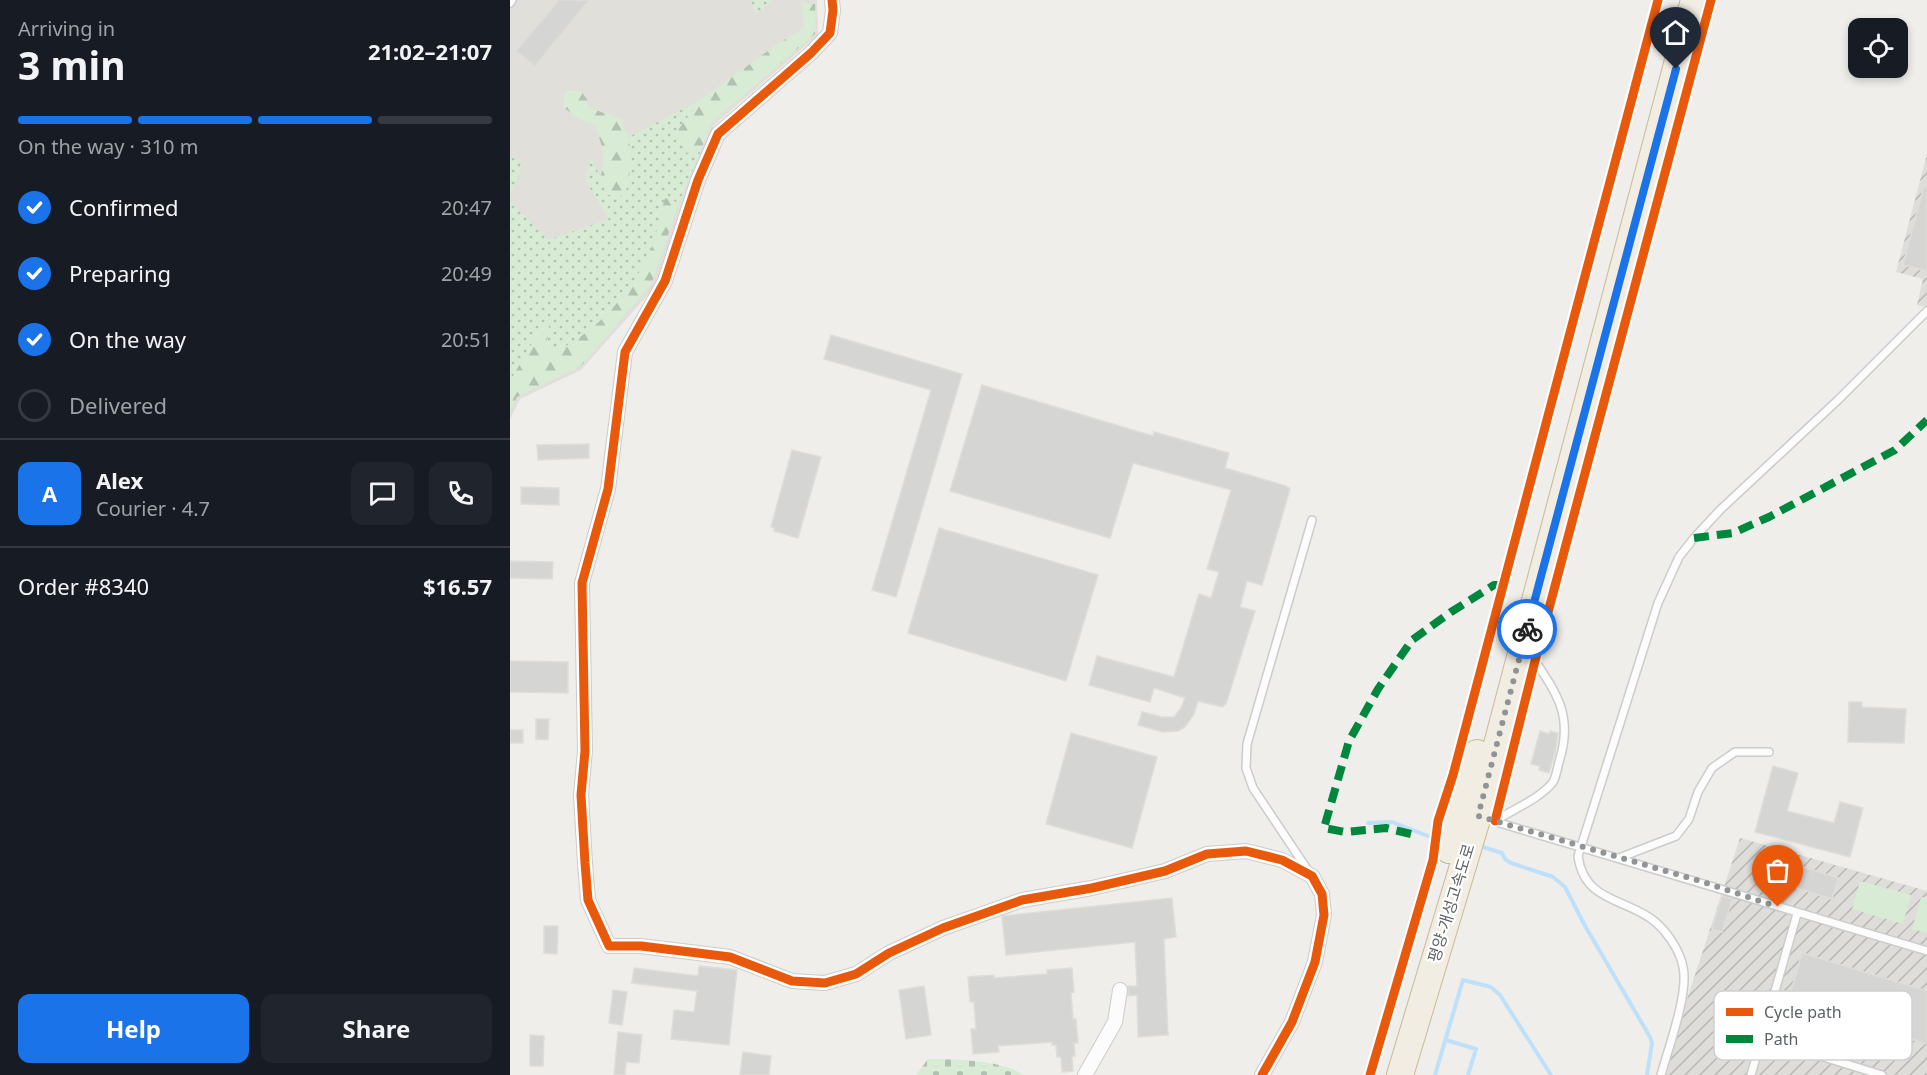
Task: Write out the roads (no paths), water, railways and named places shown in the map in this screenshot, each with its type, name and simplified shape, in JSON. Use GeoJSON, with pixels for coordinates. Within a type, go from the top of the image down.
{"type":"FeatureCollection","features":[{"type":"Feature","properties":{"kind":"highway","name":"평양-개성고속도로"},"geometry":{"type":"LineString","coordinates":[[1383,1075],[1470,829],[1522,591],[1677,0]]}},
{"type":"Feature","properties":{"kind":"highway","name":"평양-개성고속도로"},"geometry":{"type":"LineString","coordinates":[[1400,1075],[1524,642],[1694,0]]}},
{"type":"Feature","properties":{"kind":"street"},"geometry":{"type":"LineString","coordinates":[[832,0],[830,33],[811,53],[718,134],[698,180],[665,281],[625,352],[608,489],[582,583],[585,751],[581,795],[588,900],[609,945],[642,946],[730,957],[792,981],[825,983],[856,974],[889,953],[969,917],[1022,900],[1092,888],[1165,871],[1207,854],[1246,851],[1282,860],[1312,876],[1322,894],[1324,915],[1315,962],[1292,1022],[1262,1075]]}},
{"type":"Feature","properties":{"kind":"street"},"geometry":{"type":"LineString","coordinates":[[1085,1075],[1115,1022],[1120,990]]}},
{"type":"Feature","properties":{"kind":"lane"},"geometry":{"type":"LineString","coordinates":[[1661,1075],[1683,993],[1684,968],[1676,949],[1660,926],[1649,917],[1601,895],[1586,881],[1579,866],[1579,846],[1658,603],[1679,557],[1694,538],[1720,510],[1838,400],[1927,311]]}},
{"type":"Feature","properties":{"kind":"lane"},"geometry":{"type":"LineString","coordinates":[[1312,520],[1247,744],[1246,760],[1253,788],[1312,876]]}},
{"type":"Feature","properties":{"kind":"lane"},"geometry":{"type":"LineString","coordinates":[[1470,829],[1542,793],[1554,781],[1566,736],[1565,716],[1550,684],[1524,642]]}},
{"type":"Feature","properties":{"kind":"lane"},"geometry":{"type":"LineString","coordinates":[[1619,858],[1676,836],[1689,819],[1698,792],[1712,768],[1735,752],[1769,752]]}},
{"type":"Feature","properties":{"kind":"lane"},"geometry":{"type":"LineString","coordinates":[[1470,829],[1579,846],[1700,881],[1797,914],[1927,951]]}},
{"type":"Feature","properties":{"kind":"lane"},"geometry":{"type":"LineString","coordinates":[[1775,991],[1797,914]]}},
{"type":"Feature","properties":{"kind":"lane"},"geometry":{"type":"LineString","coordinates":[[1751,1075],[1755,1060]]}},
{"type":"Feature","properties":{"kind":"lane"},"geometry":{"type":"LineString","coordinates":[[1833,1060],[1882,1075]]}},
{"type":"Feature","properties":{"kind":"waterway"},"geometry":{"type":"LineString","coordinates":[[1368,823],[1392,822],[1428,836],[1444,836]]}},
{"type":"Feature","properties":{"kind":"waterway"},"geometry":{"type":"LineString","coordinates":[[1480,846],[1502,853],[1511,863],[1553,877],[1565,887],[1650,1037],[1652,1043],[1647,1075]]}},
{"type":"Feature","properties":{"kind":"waterway"},"geometry":{"type":"LineString","coordinates":[[1435,1075],[1463,980],[1491,987],[1500,995],[1551,1075]]}},
{"type":"Feature","properties":{"kind":"waterway"},"geometry":{"type":"LineString","coordinates":[[1446,1040],[1476,1049],[1468,1075]]}}]}
